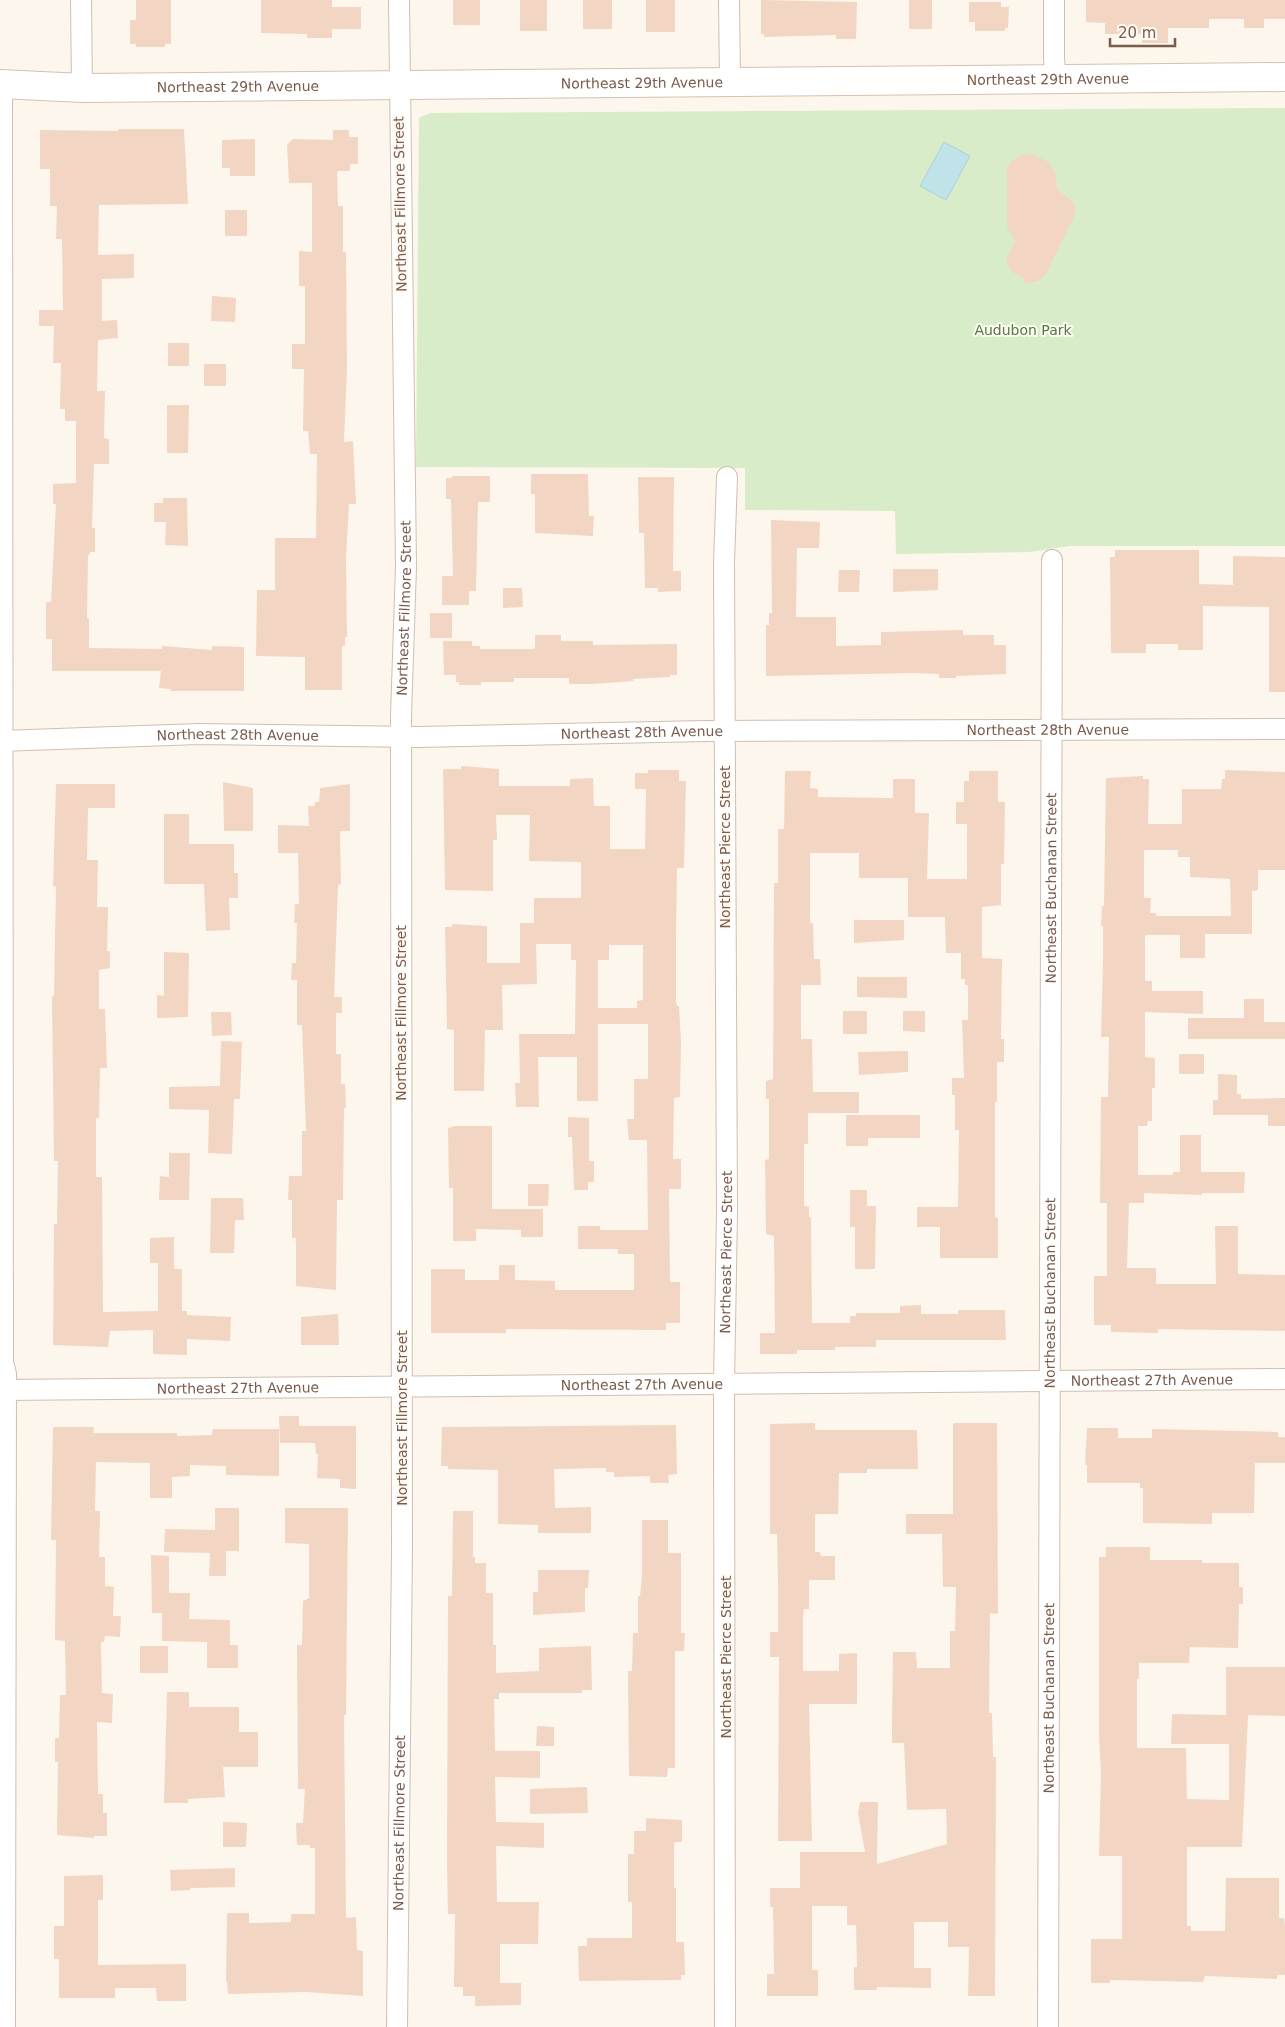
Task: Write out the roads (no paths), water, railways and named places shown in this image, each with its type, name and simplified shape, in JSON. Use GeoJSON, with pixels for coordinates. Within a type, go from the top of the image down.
{"type":"FeatureCollection","features":[{"type":"Feature","properties":{"kind":"street"},"geometry":{"type":"LineString","coordinates":[[81,0],[82,88]]}},
{"type":"Feature","properties":{"kind":"street","name":"Northeast Fillmore Street"},"geometry":{"type":"LineString","coordinates":[[397,2027],[402,1548],[400,737],[406,567],[399,0]]}},
{"type":"Feature","properties":{"kind":"street"},"geometry":{"type":"LineString","coordinates":[[729,0],[730,82]]}},
{"type":"Feature","properties":{"kind":"street"},"geometry":{"type":"LineString","coordinates":[[1054,0],[1056,79]]}},
{"type":"Feature","properties":{"kind":"street","name":"Northeast 29th Avenue"},"geometry":{"type":"LineString","coordinates":[[1,84],[82,88],[1285,77]]}},
{"type":"Feature","properties":{"kind":"street"},"geometry":{"type":"LineString","coordinates":[[1,84],[3,1362],[6,1374],[3,1390],[5,2027]]}},
{"type":"Feature","properties":{"kind":"street","name":"Northeast Pierce Street"},"geometry":{"type":"LineString","coordinates":[[725,2027],[724,1384],[727,1212],[724,563],[727,476]]}},
{"type":"Feature","properties":{"kind":"street","name":"Northeast Buchanan Street"},"geometry":{"type":"LineString","coordinates":[[1048,2027],[1052,560]]}},
{"type":"Feature","properties":{"kind":"street","name":"Northeast 28th Avenue"},"geometry":{"type":"LineString","coordinates":[[2,740],[198,734],[400,737],[724,731],[1285,729]]}},
{"type":"Feature","properties":{"kind":"street","name":"Northeast 27th Avenue"},"geometry":{"type":"LineString","coordinates":[[3,1390],[1285,1379]]}},
{"type":"Feature","properties":{"kind":"water"},"geometry":{"type":"Polygon","coordinates":[[[944,142],[970,156],[946,200],[920,186],[944,142]]]}},
{"type":"Feature","properties":{"kind":"park label","name":"Audubon Park"},"geometry":{"type":"Point","coordinates":[1023,330]}}]}
